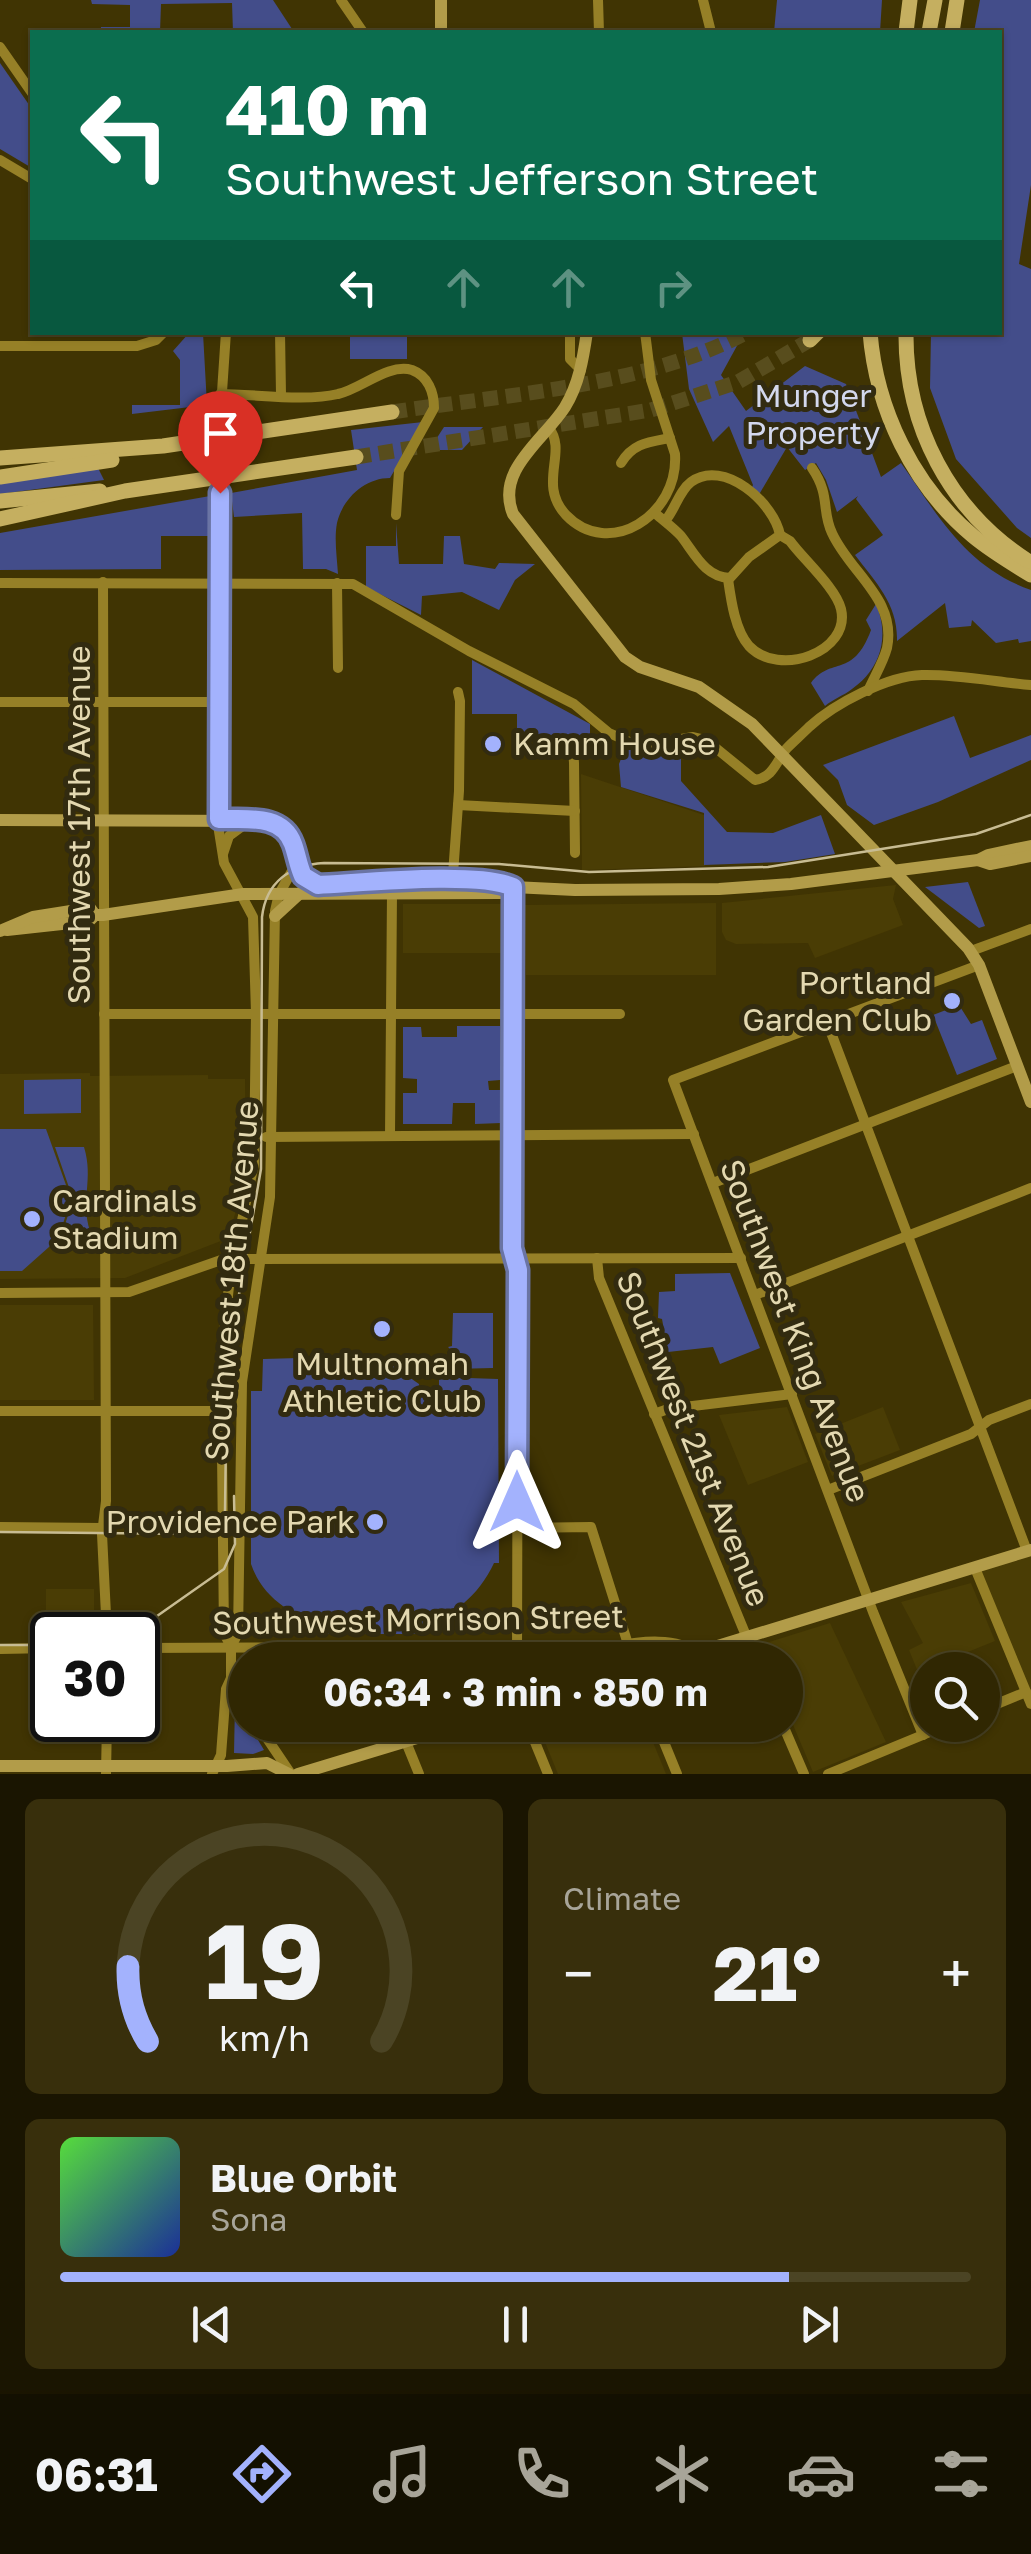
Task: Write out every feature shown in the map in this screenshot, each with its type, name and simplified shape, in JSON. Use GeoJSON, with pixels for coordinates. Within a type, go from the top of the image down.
{"type":"FeatureCollection","features":[{"type":"Feature","properties":{"kind":"highway"},"geometry":{"type":"LineString","coordinates":[[906,30],[910,0]]}},
{"type":"Feature","properties":{"kind":"highway"},"geometry":{"type":"LineString","coordinates":[[929,30],[935,0]]}},
{"type":"Feature","properties":{"kind":"highway"},"geometry":{"type":"LineString","coordinates":[[952,30],[958,0]]}},
{"type":"Feature","properties":{"kind":"highway"},"geometry":{"type":"LineString","coordinates":[[870,335],[886,410],[920,477],[969,534],[1031,575]]}},
{"type":"Feature","properties":{"kind":"highway"},"geometry":{"type":"LineString","coordinates":[[906,335],[912,400],[935,460],[978,524],[1031,564]]}},
{"type":"Feature","properties":{"kind":"highway"},"geometry":{"type":"LineString","coordinates":[[0,458],[164,446],[392,412]]}},
{"type":"Feature","properties":{"kind":"highway"},"geometry":{"type":"LineString","coordinates":[[0,477],[135,457],[164,446]]}},
{"type":"Feature","properties":{"kind":"highway"},"geometry":{"type":"LineString","coordinates":[[0,519],[126,491],[356,458]]}},
{"type":"Feature","properties":{"kind":"highway"},"geometry":{"type":"LineString","coordinates":[[0,501],[79,490],[126,491]]}},
{"type":"Feature","properties":{"kind":"main road"},"geometry":{"type":"LineString","coordinates":[[441,0],[442,30]]}},
{"type":"Feature","properties":{"kind":"main road"},"geometry":{"type":"LineString","coordinates":[[586,335],[580,370],[564,408],[512,475],[508,497],[517,520],[625,657],[640,667],[699,687],[752,724],[967,947],[979,964],[1031,1102]]}},
{"type":"Feature","properties":{"kind":"main road"},"geometry":{"type":"LineString","coordinates":[[0,820],[219,819],[274,823],[286,832],[303,876],[318,885],[452,887],[500,893],[513,887],[736,888],[978,860],[988,854],[1031,846]]}},
{"type":"Feature","properties":{"kind":"main road"},"geometry":{"type":"LineString","coordinates":[[978,860],[990,864],[1031,856]]}},
{"type":"Feature","properties":{"kind":"main road"},"geometry":{"type":"LineString","coordinates":[[0,930],[33,918],[90,908],[99,915],[243,894],[392,894],[452,887]]}},
{"type":"Feature","properties":{"kind":"main road"},"geometry":{"type":"LineString","coordinates":[[275,916],[300,893]]}},
{"type":"Feature","properties":{"kind":"main road"},"geometry":{"type":"LineString","coordinates":[[732,1642],[1029,1551]]}},
{"type":"Feature","properties":{"kind":"main road"},"geometry":{"type":"LineString","coordinates":[[298,1774],[406,1742]]}},
{"type":"Feature","properties":{"kind":"main road"},"geometry":{"type":"LineString","coordinates":[[0,1766],[214,1770],[272,1763],[290,1774]]}},
{"type":"Feature","properties":{"kind":"street"},"geometry":{"type":"LineString","coordinates":[[341,0],[361,30]]}},
{"type":"Feature","properties":{"kind":"street"},"geometry":{"type":"LineString","coordinates":[[598,0],[599,30]]}},
{"type":"Feature","properties":{"kind":"street"},"geometry":{"type":"LineString","coordinates":[[703,0],[710,30]]}},
{"type":"Feature","properties":{"kind":"street"},"geometry":{"type":"LineString","coordinates":[[0,48],[30,90]]}},
{"type":"Feature","properties":{"kind":"street"},"geometry":{"type":"LineString","coordinates":[[0,160],[30,177]]}},
{"type":"Feature","properties":{"kind":"street"},"geometry":{"type":"LineString","coordinates":[[0,346],[137,346],[162,335]]}},
{"type":"Feature","properties":{"kind":"street"},"geometry":{"type":"LineString","coordinates":[[220,422],[226,335]]}},
{"type":"Feature","properties":{"kind":"street"},"geometry":{"type":"LineString","coordinates":[[280,335],[281,395]]}},
{"type":"Feature","properties":{"kind":"street"},"geometry":{"type":"LineString","coordinates":[[570,335],[570,359],[580,370]]}},
{"type":"Feature","properties":{"kind":"street"},"geometry":{"type":"LineString","coordinates":[[644,335],[651,380],[675,454],[674,480],[660,518]]}},
{"type":"Feature","properties":{"kind":"street"},"geometry":{"type":"LineString","coordinates":[[220,394],[334,395],[397,370],[410,370],[427,381],[433,392],[434,408],[396,477],[396,515]]}},
{"type":"Feature","properties":{"kind":"street"},"geometry":{"type":"LineString","coordinates":[[549,428],[556,436],[552,492],[567,516],[578,524],[608,532],[660,518],[687,486],[698,479],[720,475],[732,479],[763,506],[778,524],[780,535]]}},
{"type":"Feature","properties":{"kind":"street"},"geometry":{"type":"LineString","coordinates":[[622,463],[629,451],[642,443],[670,438]]}},
{"type":"Feature","properties":{"kind":"street"},"geometry":{"type":"LineString","coordinates":[[812,468],[822,483],[831,532],[876,594],[888,628],[882,662],[868,691]]}},
{"type":"Feature","properties":{"kind":"street","name":"Southwest 18th Avenue"},"geometry":{"type":"LineString","coordinates":[[220,493],[219,819],[226,869],[253,916],[256,1014],[256,1137],[224,1322],[220,1411],[224,1634],[228,1642]]}},
{"type":"Feature","properties":{"kind":"street"},"geometry":{"type":"LineString","coordinates":[[660,518],[677,531],[702,565],[728,579],[740,629],[756,651],[782,660],[804,658],[823,650],[840,624],[840,606],[790,540],[780,535]]}},
{"type":"Feature","properties":{"kind":"street"},"geometry":{"type":"LineString","coordinates":[[728,579],[780,535]]}},
{"type":"Feature","properties":{"kind":"street","name":"Southwest 17th Avenue"},"geometry":{"type":"LineString","coordinates":[[103,582],[105,820],[99,915],[107,1175],[104,1293]]}},
{"type":"Feature","properties":{"kind":"street"},"geometry":{"type":"LineString","coordinates":[[0,583],[337,583],[359,588],[469,651],[574,704],[609,733],[632,743],[656,744],[693,736],[706,740],[758,780],[775,768],[828,712],[868,691],[920,675],[1031,685]]}},
{"type":"Feature","properties":{"kind":"street"},"geometry":{"type":"LineString","coordinates":[[337,583],[338,668]]}},
{"type":"Feature","properties":{"kind":"street"},"geometry":{"type":"LineString","coordinates":[[452,887],[458,805],[458,692]]}},
{"type":"Feature","properties":{"kind":"street"},"geometry":{"type":"LineString","coordinates":[[0,702],[220,705]]}},
{"type":"Feature","properties":{"kind":"street"},"geometry":{"type":"LineString","coordinates":[[568,740],[574,749],[574,853]]}},
{"type":"Feature","properties":{"kind":"street"},"geometry":{"type":"LineString","coordinates":[[458,805],[575,811]]}},
{"type":"Feature","properties":{"kind":"street"},"geometry":{"type":"LineString","coordinates":[[223,855],[233,832],[252,820]]}},
{"type":"Feature","properties":{"kind":"street","name":"Southwest 18th Avenue"},"geometry":{"type":"LineString","coordinates":[[234,1642],[238,1633],[242,1382],[263,1259],[272,1137],[275,916],[279,894],[298,862]]}},
{"type":"Feature","properties":{"kind":"street"},"geometry":{"type":"LineString","coordinates":[[513,887],[517,1642]]}},
{"type":"Feature","properties":{"kind":"street"},"geometry":{"type":"LineString","coordinates":[[390,1136],[392,894]]}},
{"type":"Feature","properties":{"kind":"street"},"geometry":{"type":"LineString","coordinates":[[967,947],[1031,928]]}},
{"type":"Feature","properties":{"kind":"street"},"geometry":{"type":"LineString","coordinates":[[979,964],[827,1022],[1029,1551]]}},
{"type":"Feature","properties":{"kind":"street"},"geometry":{"type":"LineString","coordinates":[[104,1014],[620,1014]]}},
{"type":"Feature","properties":{"kind":"street","name":"Southwest King Avenue"},"geometry":{"type":"LineString","coordinates":[[827,1022],[673,1080],[910,1702]]}},
{"type":"Feature","properties":{"kind":"street"},"geometry":{"type":"LineString","coordinates":[[713,1183],[1017,1066]]}},
{"type":"Feature","properties":{"kind":"street"},"geometry":{"type":"LineString","coordinates":[[256,1137],[694,1134]]}},
{"type":"Feature","properties":{"kind":"street"},"geometry":{"type":"LineString","coordinates":[[755,1295],[1031,1188]]}},
{"type":"Feature","properties":{"kind":"street","name":"Southwest 21st Avenue"},"geometry":{"type":"LineString","coordinates":[[597,1258],[600,1280],[749,1642]]}},
{"type":"Feature","properties":{"kind":"street"},"geometry":{"type":"LineString","coordinates":[[0,1293],[142,1289],[204,1264],[235,1259],[741,1258]]}},
{"type":"Feature","properties":{"kind":"street"},"geometry":{"type":"LineString","coordinates":[[104,1293],[106,1502],[102,1528],[106,1612]]}},
{"type":"Feature","properties":{"kind":"street"},"geometry":{"type":"LineString","coordinates":[[654,1414],[792,1394]]}},
{"type":"Feature","properties":{"kind":"street"},"geometry":{"type":"LineString","coordinates":[[828,1490],[971,1434],[989,1420],[1031,1404]]}},
{"type":"Feature","properties":{"kind":"street"},"geometry":{"type":"LineString","coordinates":[[0,1411],[220,1411]]}},
{"type":"Feature","properties":{"kind":"street"},"geometry":{"type":"LineString","coordinates":[[0,1527],[102,1528]]}},
{"type":"Feature","properties":{"kind":"street"},"geometry":{"type":"LineString","coordinates":[[517,1528],[591,1527],[626,1642]]}},
{"type":"Feature","properties":{"kind":"street"},"geometry":{"type":"LineString","coordinates":[[975,1568],[1029,1698],[1000,1705]]}},
{"type":"Feature","properties":{"kind":"street"},"geometry":{"type":"LineString","coordinates":[[0,1648],[30,1648]]}},
{"type":"Feature","properties":{"kind":"street","name":"Southwest Morrison Street"},"geometry":{"type":"LineString","coordinates":[[160,1648],[228,1648]]}},
{"type":"Feature","properties":{"kind":"street","name":"Southwest 18th Avenue"},"geometry":{"type":"LineString","coordinates":[[214,1770],[224,1738],[228,1684]]}},
{"type":"Feature","properties":{"kind":"street"},"geometry":{"type":"LineString","coordinates":[[828,1774],[910,1740]]}},
{"type":"Feature","properties":{"kind":"street"},"geometry":{"type":"LineString","coordinates":[[106,1770],[107,1742]]}},
{"type":"Feature","properties":{"kind":"street"},"geometry":{"type":"LineString","coordinates":[[269,1742],[290,1774]]}},
{"type":"Feature","properties":{"kind":"street"},"geometry":{"type":"LineString","coordinates":[[406,1742],[419,1774]]}},
{"type":"Feature","properties":{"kind":"street"},"geometry":{"type":"LineString","coordinates":[[535,1742],[548,1774]]}},
{"type":"Feature","properties":{"kind":"street"},"geometry":{"type":"LineString","coordinates":[[664,1742],[677,1774]]}},
{"type":"Feature","properties":{"kind":"street"},"geometry":{"type":"LineString","coordinates":[[790,1742],[804,1774]]}},
{"type":"Feature","properties":{"kind":"shaded area"},"geometry":{"type":"Polygon","coordinates":[[[581,774],[704,815],[705,866],[582,870],[581,774]]]}},
{"type":"Feature","properties":{"kind":"shaded area"},"geometry":{"type":"Polygon","coordinates":[[[896,885],[893,899],[903,925],[815,958],[808,943],[736,944],[726,940],[722,932],[722,903],[896,885]]]}},
{"type":"Feature","properties":{"kind":"shaded area"},"geometry":{"type":"Polygon","coordinates":[[[716,903],[716,975],[526,975],[525,905],[716,903]]]}},
{"type":"Feature","properties":{"kind":"shaded area"},"geometry":{"type":"Polygon","coordinates":[[[403,904],[501,904],[501,953],[403,953],[403,904]]]}},
{"type":"Feature","properties":{"kind":"shaded area"},"geometry":{"type":"Polygon","coordinates":[[[0,1074],[245,1079],[246,1175],[229,1235],[125,1278],[0,1279],[0,1074]]]}},
{"type":"Feature","properties":{"kind":"shaded area"},"geometry":{"type":"Polygon","coordinates":[[[0,1305],[93,1305],[94,1400],[0,1400],[0,1305]]]}},
{"type":"Feature","properties":{"kind":"shaded area"},"geometry":{"type":"Polygon","coordinates":[[[787,1407],[808,1462],[748,1485],[719,1415],[787,1407]]]}},
{"type":"Feature","properties":{"kind":"shaded area"},"geometry":{"type":"Polygon","coordinates":[[[883,1407],[900,1450],[832,1476],[815,1434],[883,1407]]]}},
{"type":"Feature","properties":{"kind":"shaded area"},"geometry":{"type":"Polygon","coordinates":[[[1031,1553],[1031,1710],[974,1571],[1031,1553]]]}},
{"type":"Feature","properties":{"kind":"shaded area"},"geometry":{"type":"Polygon","coordinates":[[[971,1583],[995,1641],[968,1652],[910,1652],[909,1650],[923,1643],[901,1602],[971,1583]]]}},
{"type":"Feature","properties":{"kind":"shaded area"},"geometry":{"type":"Polygon","coordinates":[[[46,1589],[94,1589],[94,1612],[46,1612],[46,1589]]]}},
{"type":"Feature","properties":{"kind":"shaded area"},"geometry":{"type":"Polygon","coordinates":[[[830,1623],[886,1742],[813,1772],[800,1742],[803,1642],[770,1642],[830,1623]]]}},
{"type":"Feature","properties":{"kind":"shaded area"},"geometry":{"type":"Polygon","coordinates":[[[545,1742],[653,1742],[666,1774],[558,1774],[545,1742]]]}},
{"type":"Feature","properties":{"kind":"green space"},"geometry":{"type":"Polygon","coordinates":[[[91,0],[273,0],[293,30],[233,30],[232,3],[161,4],[160,30],[101,30],[130,27],[130,5],[92,4],[91,0]]]}},
{"type":"Feature","properties":{"kind":"green space"},"geometry":{"type":"Polygon","coordinates":[[[777,0],[882,0],[880,30],[774,30],[777,0]]]}},
{"type":"Feature","properties":{"kind":"green space"},"geometry":{"type":"Polygon","coordinates":[[[980,0],[1031,0],[1031,185],[1019,264],[1031,269],[1031,538],[1017,528],[956,459],[930,388],[931,335],[1002,335],[1002,30],[974,30],[980,0]]]}},
{"type":"Feature","properties":{"kind":"green space"},"geometry":{"type":"Polygon","coordinates":[[[0,63],[30,106],[30,167],[0,149],[0,63]]]}},
{"type":"Feature","properties":{"kind":"green space"},"geometry":{"type":"Polygon","coordinates":[[[187,335],[203,335],[207,405],[132,414],[132,405],[180,405],[180,360],[173,351],[187,335]]]}},
{"type":"Feature","properties":{"kind":"green space"},"geometry":{"type":"Polygon","coordinates":[[[350,335],[407,335],[407,359],[350,359],[350,335]]]}},
{"type":"Feature","properties":{"kind":"green space","name":"Munger Property"},"geometry":{"type":"Polygon","coordinates":[[[682,335],[743,335],[721,375],[746,411],[805,366],[846,384],[881,477],[901,463],[971,554],[1008,580],[1031,590],[1031,641],[996,643],[972,620],[971,626],[949,628],[945,603],[897,641],[890,605],[855,555],[883,535],[856,499],[858,496],[837,512],[816,463],[805,470],[787,447],[757,498],[750,492],[753,485],[729,426],[713,442],[689,389],[682,335]]]}},
{"type":"Feature","properties":{"kind":"green space"},"geometry":{"type":"Polygon","coordinates":[[[423,422],[390,478],[364,486],[344,505],[336,529],[338,574],[326,569],[303,569],[302,513],[234,517],[231,493],[357,470],[351,430],[423,422]]]}},
{"type":"Feature","properties":{"kind":"green space"},"geometry":{"type":"Polygon","coordinates":[[[444,427],[483,427],[462,450],[429,450],[444,427]]]}},
{"type":"Feature","properties":{"kind":"green space"},"geometry":{"type":"Polygon","coordinates":[[[98,468],[104,480],[0,494],[0,481],[98,468]]]}},
{"type":"Feature","properties":{"kind":"green space"},"geometry":{"type":"Polygon","coordinates":[[[210,496],[208,536],[161,536],[161,569],[0,570],[0,533],[210,496]]]}},
{"type":"Feature","properties":{"kind":"green space"},"geometry":{"type":"Polygon","coordinates":[[[396,523],[399,564],[443,564],[444,536],[460,536],[464,564],[495,569],[499,563],[535,564],[515,580],[499,610],[462,592],[422,596],[421,615],[366,587],[366,546],[396,546],[396,523]]]}},
{"type":"Feature","properties":{"kind":"green space"},"geometry":{"type":"Polygon","coordinates":[[[876,604],[882,640],[876,662],[862,681],[825,706],[811,683],[826,670],[857,655],[871,630],[866,620],[876,604]]]}},
{"type":"Feature","properties":{"kind":"green space"},"geometry":{"type":"Polygon","coordinates":[[[472,660],[590,724],[590,736],[517,736],[517,714],[472,714],[472,660]]]}},
{"type":"Feature","properties":{"kind":"green space"},"geometry":{"type":"Polygon","coordinates":[[[954,716],[970,758],[1031,735],[1031,760],[938,802],[874,825],[847,805],[838,780],[823,765],[954,716]]]}},
{"type":"Feature","properties":{"kind":"green space"},"geometry":{"type":"Polygon","coordinates":[[[626,746],[648,752],[681,746],[681,781],[727,832],[773,833],[821,815],[835,854],[785,862],[704,865],[704,813],[621,787],[619,764],[626,746]]]}},
{"type":"Feature","properties":{"kind":"green space"},"geometry":{"type":"Polygon","coordinates":[[[968,882],[985,926],[979,928],[925,887],[968,882]]]}},
{"type":"Feature","properties":{"kind":"green space"},"geometry":{"type":"Polygon","coordinates":[[[959,1005],[971,1024],[982,1020],[997,1059],[957,1075],[933,1015],[959,1005]]]}},
{"type":"Feature","properties":{"kind":"green space"},"geometry":{"type":"Polygon","coordinates":[[[457,1026],[500,1026],[500,1080],[488,1081],[489,1090],[500,1090],[501,1123],[475,1124],[475,1103],[453,1103],[452,1124],[403,1124],[403,1093],[417,1093],[417,1079],[403,1078],[403,1027],[421,1027],[422,1037],[457,1037],[457,1026]]]}},
{"type":"Feature","properties":{"kind":"green space"},"geometry":{"type":"Polygon","coordinates":[[[81,1079],[81,1113],[24,1114],[24,1080],[81,1079]]]}},
{"type":"Feature","properties":{"kind":"green space","name":"Cardinals Stadium"},"geometry":{"type":"Polygon","coordinates":[[[0,1129],[46,1129],[71,1199],[58,1239],[22,1271],[0,1271],[0,1129]]]}},
{"type":"Feature","properties":{"kind":"green space"},"geometry":{"type":"Polygon","coordinates":[[[55,1147],[84,1147],[90,1231],[63,1231],[73,1199],[55,1147]]]}},
{"type":"Feature","properties":{"kind":"green space"},"geometry":{"type":"Polygon","coordinates":[[[730,1273],[760,1348],[720,1364],[713,1347],[668,1352],[662,1319],[658,1318],[659,1292],[675,1291],[675,1274],[730,1273]]]}},
{"type":"Feature","properties":{"kind":"green space"},"geometry":{"type":"Polygon","coordinates":[[[453,1313],[493,1313],[493,1368],[452,1369],[452,1351],[448,1347],[452,1346],[453,1313]]]}},
{"type":"Feature","properties":{"kind":"green space","name":"Providence Park"},"geometry":{"type":"Polygon","coordinates":[[[334,1357],[386,1361],[419,1384],[420,1393],[439,1393],[439,1377],[498,1379],[499,1563],[494,1563],[463,1604],[418,1627],[417,1634],[327,1634],[326,1627],[290,1611],[271,1596],[251,1564],[251,1391],[262,1391],[263,1359],[334,1357]]]}},
{"type":"Feature","properties":{"kind":"green space"},"geometry":{"type":"Polygon","coordinates":[[[234,1742],[259,1742],[264,1750],[253,1754],[234,1753],[234,1742]]]}},
{"type":"Feature","properties":{"kind":"tunnel"},"geometry":{"type":"LineString","coordinates":[[392,412],[621,377],[666,365],[740,335]]}},
{"type":"Feature","properties":{"kind":"tunnel"},"geometry":{"type":"LineString","coordinates":[[356,457],[651,410],[738,382],[810,340]]}},
{"type":"Feature","properties":{"kind":"tunnel"},"geometry":{"type":"LineString","coordinates":[[220,422],[221,493]]}},
{"type":"Feature","properties":{"kind":"tram line"},"geometry":{"type":"LineString","coordinates":[[0,1532],[194,1534],[213,1527],[225,1511],[227,1363],[261,1169],[262,917],[274,885],[290,872],[324,863],[499,864],[589,872],[768,867],[976,834],[1031,815]]}},
{"type":"Feature","properties":{"kind":"tram line"},"geometry":{"type":"LineString","coordinates":[[160,1614],[224,1569],[235,1544],[234,1496]]}},
{"type":"Feature","properties":{"kind":"tram line"},"geometry":{"type":"LineString","coordinates":[[0,1645],[30,1645]]}},
{"type":"Feature","properties":{"kind":"place","name":"Kamm House"},"geometry":{"type":"Point","coordinates":[493,744]}},
{"type":"Feature","properties":{"kind":"place","name":"Portland Garden Club"},"geometry":{"type":"Point","coordinates":[952,1001]}},
{"type":"Feature","properties":{"kind":"place","name":"Cardinals Stadium"},"geometry":{"type":"Point","coordinates":[32,1219]}},
{"type":"Feature","properties":{"kind":"place","name":"Multnomah Athletic Club"},"geometry":{"type":"Point","coordinates":[382,1329]}},
{"type":"Feature","properties":{"kind":"place","name":"Providence Park"},"geometry":{"type":"Point","coordinates":[375,1522]}},
{"type":"Feature","properties":{"kind":"route"},"geometry":{"type":"LineString","coordinates":[[220,493],[219,819],[267,821],[280,827],[291,838],[303,876],[318,885],[452,881],[502,882],[513,887],[512,1248],[518,1270],[517,1502]]}}]}
